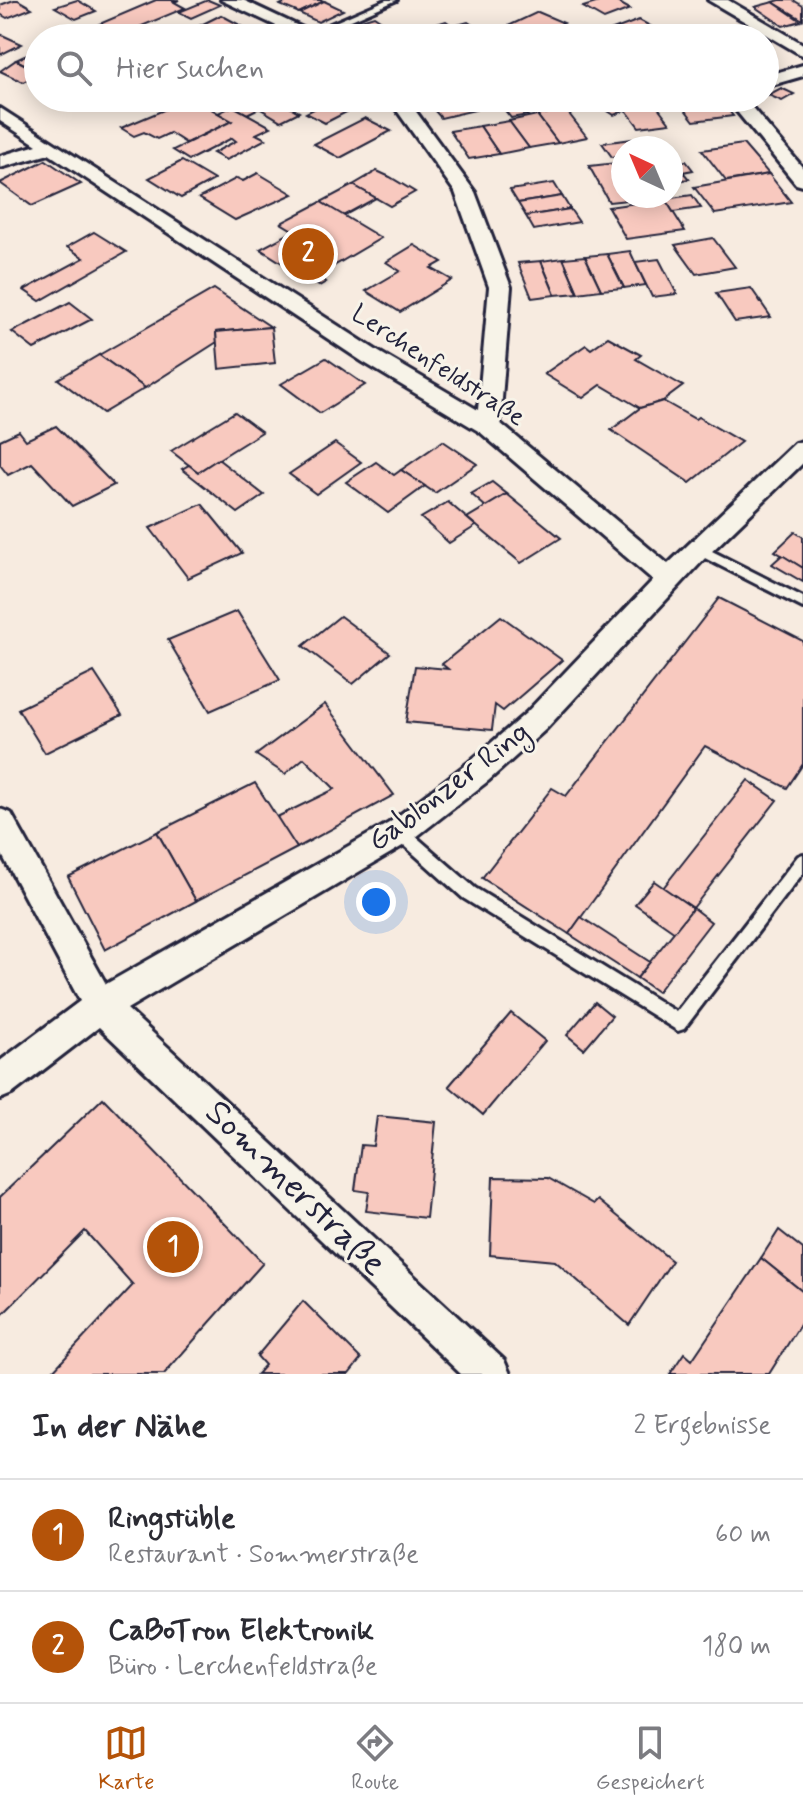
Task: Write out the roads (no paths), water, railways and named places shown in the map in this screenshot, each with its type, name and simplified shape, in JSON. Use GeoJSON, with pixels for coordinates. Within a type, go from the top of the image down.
{"type":"FeatureCollection","features":[{"type":"Feature","properties":{"kind":"street"},"geometry":{"type":"LineString","coordinates":[[229,0],[285,24]]}},
{"type":"Feature","properties":{"kind":"street"},"geometry":{"type":"LineString","coordinates":[[716,0],[757,24]]}},
{"type":"Feature","properties":{"kind":"street"},"geometry":{"type":"LineString","coordinates":[[779,37],[803,51]]}},
{"type":"Feature","properties":{"kind":"street"},"geometry":{"type":"LineString","coordinates":[[779,78],[803,70]]}},
{"type":"Feature","properties":{"kind":"street"},"geometry":{"type":"LineString","coordinates":[[407,112],[465,192],[500,287],[488,426]]}},
{"type":"Feature","properties":{"kind":"street"},"geometry":{"type":"LineString","coordinates":[[747,112],[803,180]]}},
{"type":"Feature","properties":{"kind":"street","name":"Lerchenfeldstraße"},"geometry":{"type":"LineString","coordinates":[[0,113],[371,357],[488,426],[670,580]]}},
{"type":"Feature","properties":{"kind":"street"},"geometry":{"type":"LineString","coordinates":[[0,162],[52,147]]}},
{"type":"Feature","properties":{"kind":"street","name":"Gablonzer Ring"},"geometry":{"type":"LineString","coordinates":[[0,1082],[100,1006],[400,832],[478,772],[536,721],[698,549],[803,449]]}},
{"type":"Feature","properties":{"kind":"street","name":"Sommerstraße"},"geometry":{"type":"LineString","coordinates":[[0,822],[100,1006],[490,1374]]}},
{"type":"Feature","properties":{"kind":"lane"},"geometry":{"type":"LineString","coordinates":[[340,24],[393,0]]}},
{"type":"Feature","properties":{"kind":"lane"},"geometry":{"type":"LineString","coordinates":[[698,549],[803,603]]}},
{"type":"Feature","properties":{"kind":"lane"},"geometry":{"type":"LineString","coordinates":[[400,832],[469,893],[678,1023],[803,861]]}},
{"type":"Feature","properties":{"kind":"place","name":"CaBoTron Elektronik"},"geometry":{"type":"Point","coordinates":[308,254]}},
{"type":"Feature","properties":{"kind":"place","name":"Ringstüble"},"geometry":{"type":"Point","coordinates":[173,1247]}}]}
